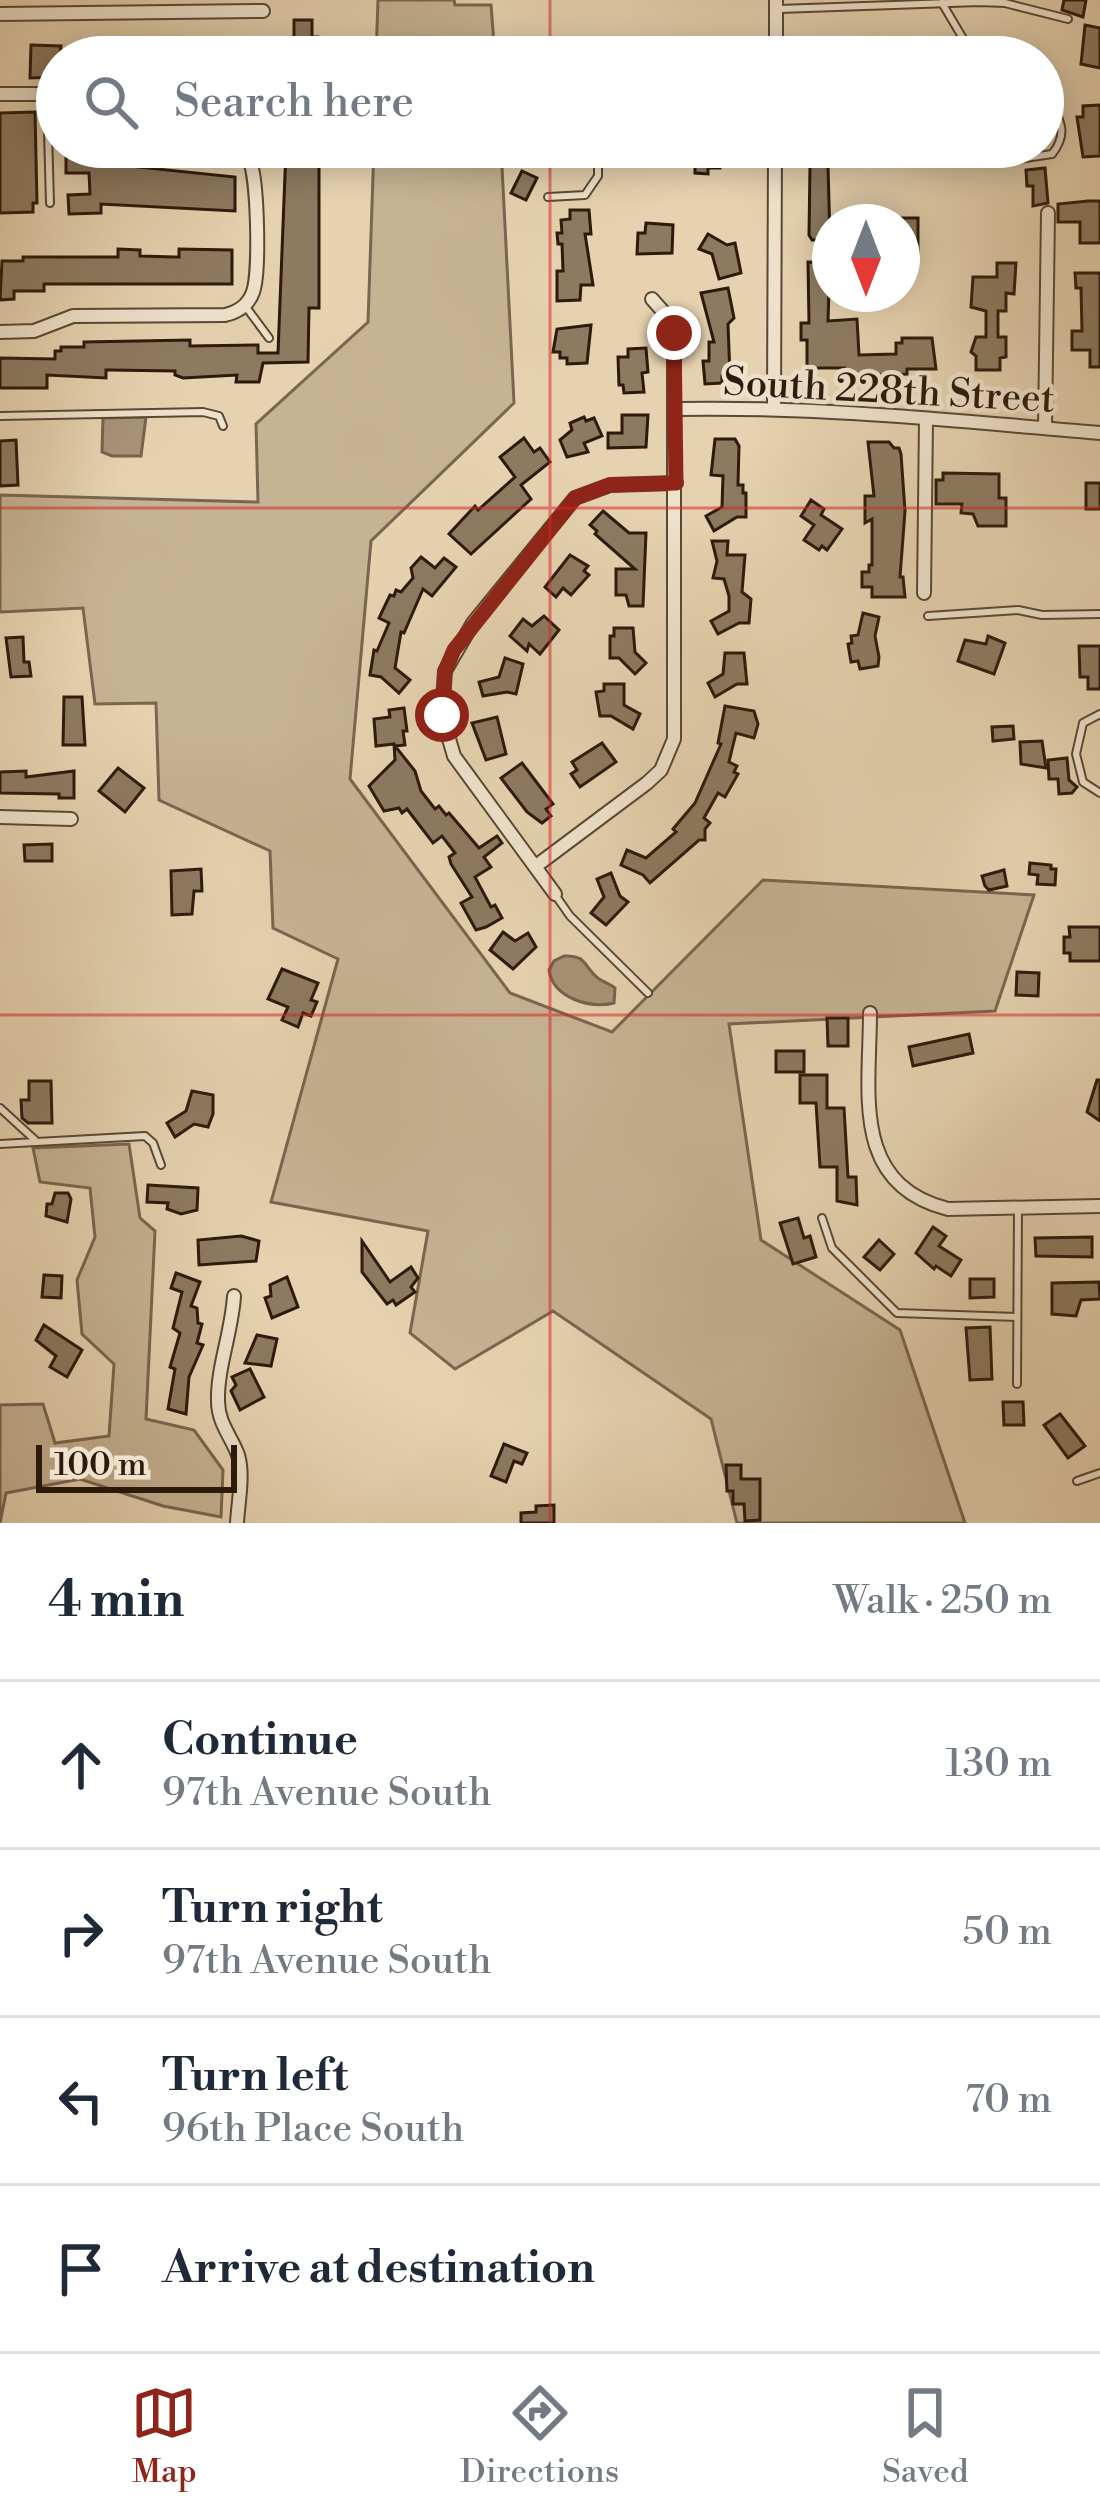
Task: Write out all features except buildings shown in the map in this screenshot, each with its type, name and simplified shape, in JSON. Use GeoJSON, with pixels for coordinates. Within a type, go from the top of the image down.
{"type":"FeatureCollection","features":[{"type":"Feature","properties":{"kind":"street"},"geometry":{"type":"LineString","coordinates":[[776,4],[776,36]]}},
{"type":"Feature","properties":{"kind":"street"},"geometry":{"type":"LineString","coordinates":[[0,14],[263,11]]}},
{"type":"Feature","properties":{"kind":"street"},"geometry":{"type":"LineString","coordinates":[[0,94],[36,93]]}},
{"type":"Feature","properties":{"kind":"street"},"geometry":{"type":"LineString","coordinates":[[0,332],[34,331],[74,316],[225,315],[245,306],[255,287],[256,180],[252,168]]}},
{"type":"Feature","properties":{"kind":"street"},"geometry":{"type":"LineString","coordinates":[[774,407],[775,168]]}},
{"type":"Feature","properties":{"kind":"street"},"geometry":{"type":"LineString","coordinates":[[1045,428],[1048,213]]}},
{"type":"Feature","properties":{"kind":"street"},"geometry":{"type":"LineString","coordinates":[[536,866],[647,783],[670,755],[674,739],[674,333],[652,299]]}},
{"type":"Feature","properties":{"kind":"street","name":"South 228th Street"},"geometry":{"type":"LineString","coordinates":[[675,409],[774,407],[1100,433]]}},
{"type":"Feature","properties":{"kind":"street"},"geometry":{"type":"LineString","coordinates":[[924,593],[926,419]]}},
{"type":"Feature","properties":{"kind":"street"},"geometry":{"type":"LineString","coordinates":[[555,894],[454,756],[442,715],[445,671],[473,623],[575,498],[610,485],[676,483]]}},
{"type":"Feature","properties":{"kind":"street"},"geometry":{"type":"LineString","coordinates":[[0,817],[71,819]]}},
{"type":"Feature","properties":{"kind":"street"},"geometry":{"type":"LineString","coordinates":[[870,1013],[872,1138],[878,1156],[900,1186],[948,1209],[1100,1206]]}},
{"type":"Feature","properties":{"kind":"street"},"geometry":{"type":"LineString","coordinates":[[234,1296],[217,1395],[220,1420],[238,1455],[237,1523]]}},
{"type":"Feature","properties":{"kind":"lane"},"geometry":{"type":"LineString","coordinates":[[942,3],[962,36]]}},
{"type":"Feature","properties":{"kind":"lane"},"geometry":{"type":"LineString","coordinates":[[776,4],[1005,4],[1068,19]]}},
{"type":"Feature","properties":{"kind":"lane"},"geometry":{"type":"LineString","coordinates":[[50,203],[51,168]]}},
{"type":"Feature","properties":{"kind":"lane"},"geometry":{"type":"LineString","coordinates":[[548,196],[585,195],[594,186],[596,168]]}},
{"type":"Feature","properties":{"kind":"lane"},"geometry":{"type":"LineString","coordinates":[[245,306],[269,338]]}},
{"type":"Feature","properties":{"kind":"lane"},"geometry":{"type":"LineString","coordinates":[[0,416],[202,412],[219,416],[223,426]]}},
{"type":"Feature","properties":{"kind":"lane"},"geometry":{"type":"LineString","coordinates":[[928,616],[1018,610],[1042,615],[1100,614]]}},
{"type":"Feature","properties":{"kind":"lane"},"geometry":{"type":"LineString","coordinates":[[1100,714],[1084,723],[1076,754],[1084,782],[1100,793]]}},
{"type":"Feature","properties":{"kind":"lane"},"geometry":{"type":"LineString","coordinates":[[555,894],[570,916],[648,993]]}},
{"type":"Feature","properties":{"kind":"lane"},"geometry":{"type":"LineString","coordinates":[[0,1108],[38,1142]]}},
{"type":"Feature","properties":{"kind":"lane"},"geometry":{"type":"LineString","coordinates":[[0,1144],[146,1136],[161,1165]]}},
{"type":"Feature","properties":{"kind":"lane"},"geometry":{"type":"LineString","coordinates":[[1017,1384],[1018,1208]]}},
{"type":"Feature","properties":{"kind":"lane"},"geometry":{"type":"LineString","coordinates":[[822,1218],[832,1248],[897,1313],[1017,1317]]}},
{"type":"Feature","properties":{"kind":"lane"},"geometry":{"type":"LineString","coordinates":[[1077,1481],[1100,1473]]}},
{"type":"Feature","properties":{"kind":"shaded area"},"geometry":{"type":"Polygon","coordinates":[[[378,0],[491,5],[493,36],[377,36],[378,0]]]}},
{"type":"Feature","properties":{"kind":"shaded area"},"geometry":{"type":"Polygon","coordinates":[[[373,168],[502,168],[514,403],[371,541],[350,779],[510,993],[612,1032],[763,880],[1034,895],[995,1011],[729,1024],[761,1240],[900,1330],[965,1523],[737,1523],[711,1419],[553,1311],[455,1369],[410,1333],[428,1231],[271,1202],[338,959],[273,928],[270,851],[159,800],[156,703],[95,704],[83,608],[0,612],[0,495],[258,502],[256,424],[368,322],[373,168]]]}},
{"type":"Feature","properties":{"kind":"shaded area"},"geometry":{"type":"Polygon","coordinates":[[[146,417],[141,456],[102,452],[103,418],[146,417]]]}},
{"type":"Feature","properties":{"kind":"shaded area"},"geometry":{"type":"Polygon","coordinates":[[[564,956],[581,960],[615,988],[614,1003],[584,1003],[557,988],[549,970],[564,956]]]}},
{"type":"Feature","properties":{"kind":"shaded area"},"geometry":{"type":"Polygon","coordinates":[[[129,1144],[140,1218],[155,1231],[146,1419],[194,1430],[223,1470],[221,1517],[163,1506],[80,1479],[6,1493],[0,1523],[0,1405],[43,1404],[55,1443],[109,1436],[114,1364],[82,1334],[77,1280],[95,1237],[90,1188],[40,1182],[33,1148],[129,1144]]]}},
{"type":"Feature","properties":{"kind":"route"},"geometry":{"type":"LineString","coordinates":[[442,715],[445,671],[454,650],[575,498],[610,485],[676,483],[674,333]]}}]}
